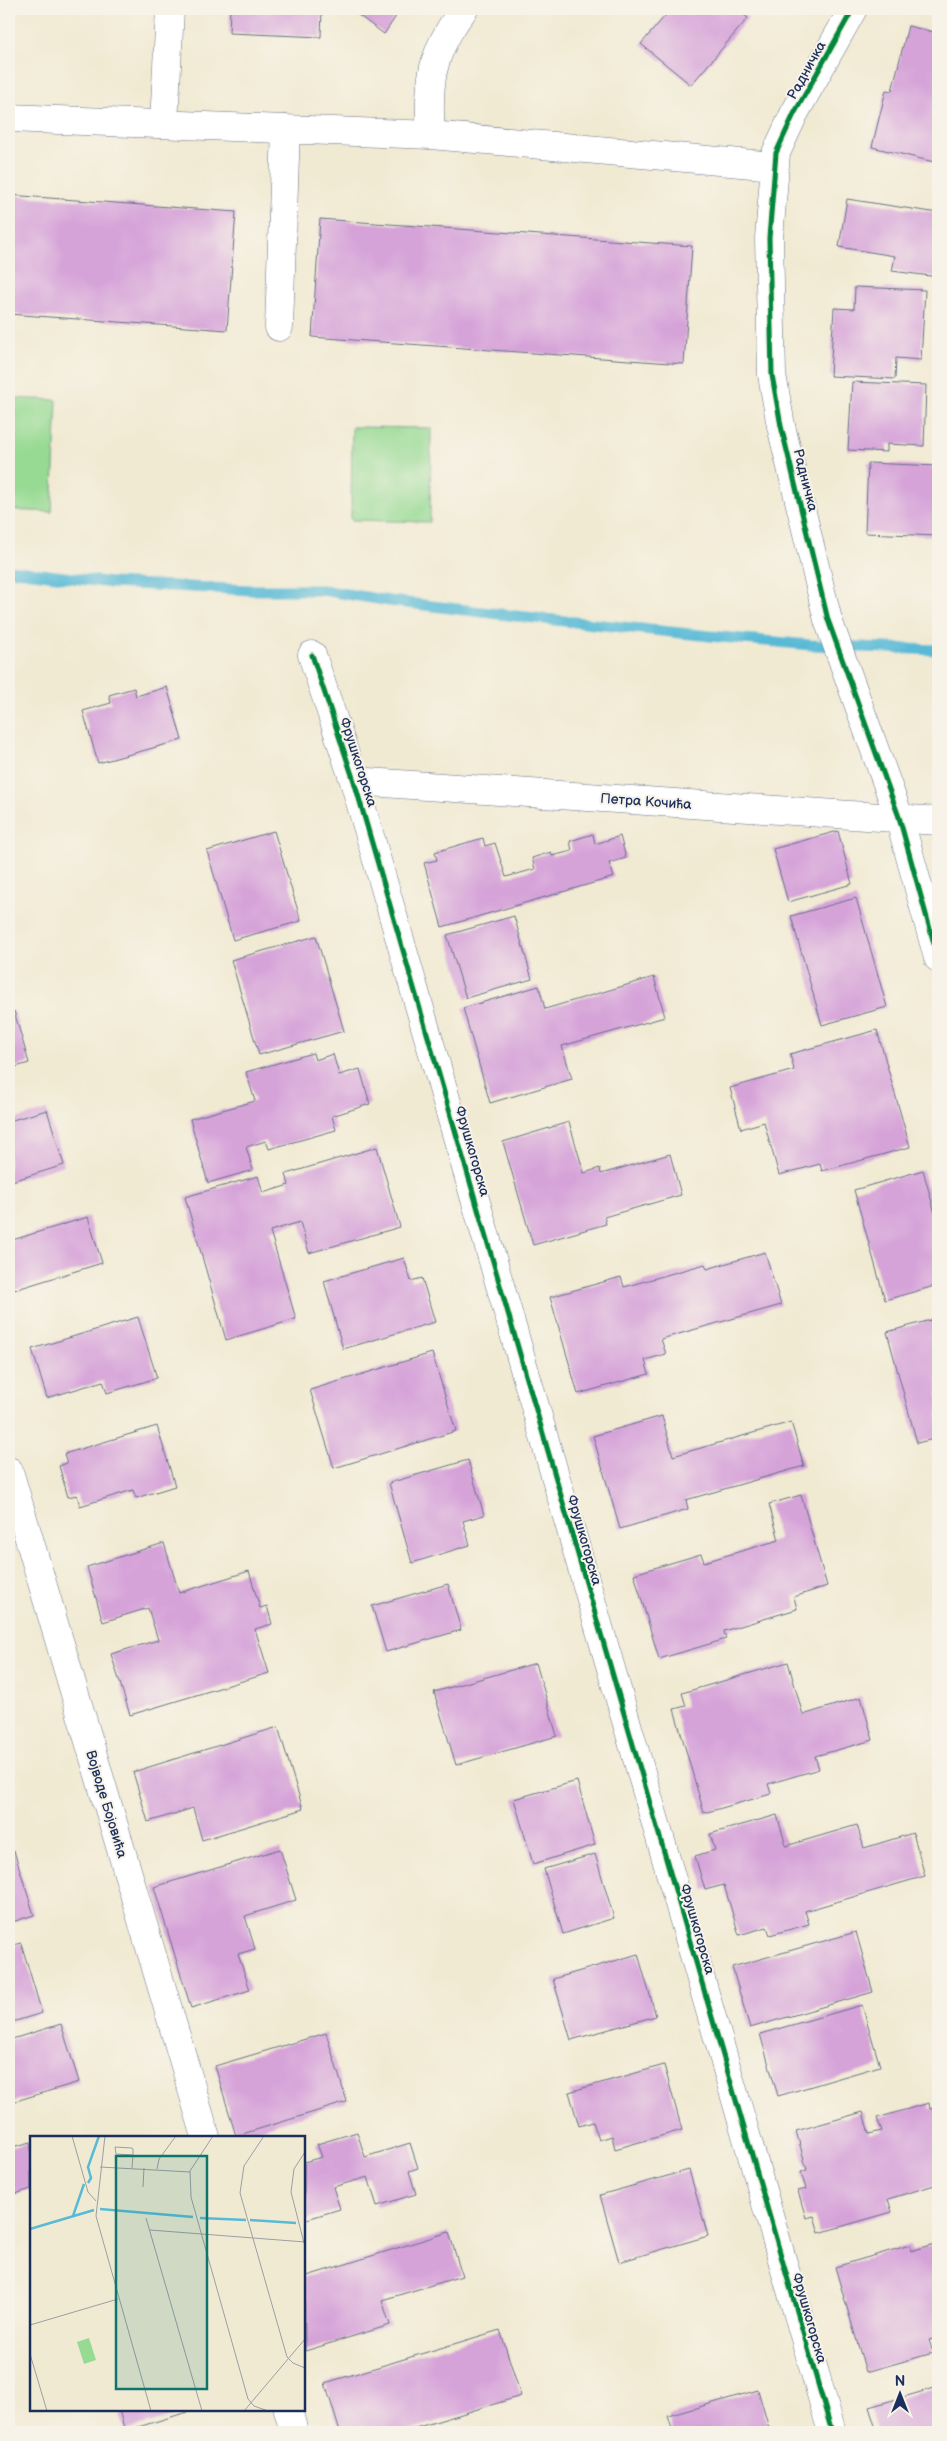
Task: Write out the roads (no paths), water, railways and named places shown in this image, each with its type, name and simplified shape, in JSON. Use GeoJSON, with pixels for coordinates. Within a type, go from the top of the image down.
{"type":"FeatureCollection","features":[{"type":"Feature","properties":{"kind":"street"},"geometry":{"type":"LineString","coordinates":[[164,124],[170,9]]}},
{"type":"Feature","properties":{"kind":"street"},"geometry":{"type":"LineString","coordinates":[[431,135],[428,99],[432,72],[446,31],[464,9]]}},
{"type":"Feature","properties":{"kind":"street","name":"Радничка"},"geometry":{"type":"LineString","coordinates":[[854,9],[794,114],[776,153],[769,255],[772,375],[781,426],[828,620],[899,817],[938,958]]}},
{"type":"Feature","properties":{"kind":"street"},"geometry":{"type":"LineString","coordinates":[[9,118],[431,135],[774,166]]}},
{"type":"Feature","properties":{"kind":"street"},"geometry":{"type":"LineString","coordinates":[[278,327],[286,129]]}},
{"type":"Feature","properties":{"kind":"street","name":"Фрушкогорска"},"geometry":{"type":"LineString","coordinates":[[312,655],[354,781],[832,2432]]}},
{"type":"Feature","properties":{"kind":"street","name":"Петра Кочића"},"geometry":{"type":"LineString","coordinates":[[354,781],[938,821]]}},
{"type":"Feature","properties":{"kind":"street","name":"Војводе Бојовића"},"geometry":{"type":"LineString","coordinates":[[9,1471],[13,1503],[206,2136]]}},
{"type":"Feature","properties":{"kind":"street"},"geometry":{"type":"LineString","coordinates":[[288,2411],[294,2432]]}},
{"type":"Feature","properties":{"kind":"waterway"},"geometry":{"type":"LineString","coordinates":[[9,570],[112,583],[250,590],[322,590],[390,601],[516,616],[710,636],[810,645],[938,650]]}}]}
